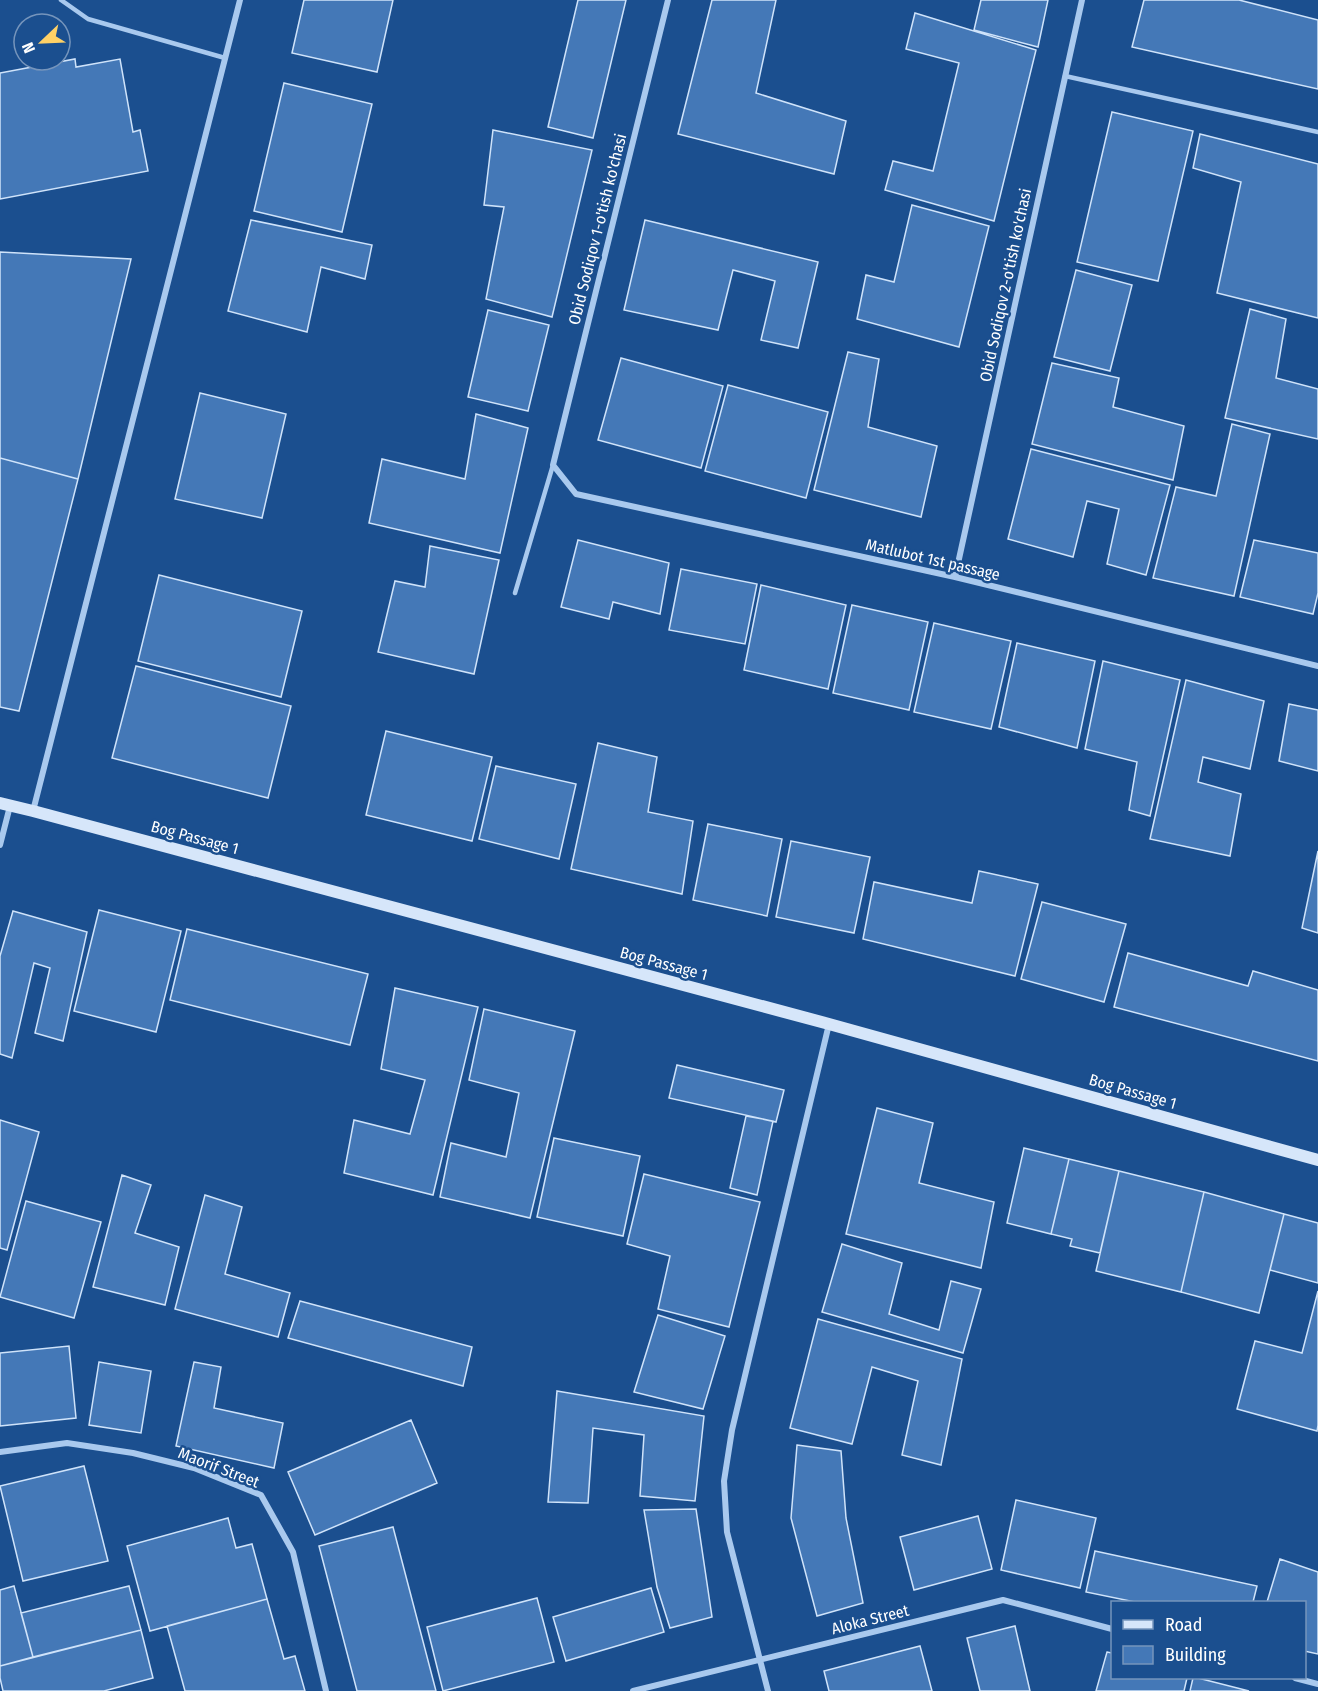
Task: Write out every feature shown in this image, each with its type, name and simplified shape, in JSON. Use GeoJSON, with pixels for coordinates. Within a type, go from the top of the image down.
{"type":"FeatureCollection","features":[{"type":"Feature","properties":{"kind":"street"},"geometry":{"type":"LineString","coordinates":[[33,811],[240,0]]}},
{"type":"Feature","properties":{"kind":"street","name":"Obid Sodiqov 1-o'tish ko'chasi"},"geometry":{"type":"LineString","coordinates":[[553,465],[668,0]]}},
{"type":"Feature","properties":{"kind":"street","name":"Obid Sodiqov 2-o'tish ko'chasi"},"geometry":{"type":"LineString","coordinates":[[955,577],[1082,0]]}},
{"type":"Feature","properties":{"kind":"street","name":"Matlubot 1st passage"},"geometry":{"type":"LineString","coordinates":[[553,465],[576,494],[955,577],[1318,666]]}},
{"type":"Feature","properties":{"kind":"street"},"geometry":{"type":"LineString","coordinates":[[0,845],[5,805]]}},
{"type":"Feature","properties":{"kind":"street","name":"Bog Passage 1"},"geometry":{"type":"LineString","coordinates":[[5,805],[828,1024],[1318,1160]]}},
{"type":"Feature","properties":{"kind":"street"},"geometry":{"type":"LineString","coordinates":[[768,1691],[727,1532],[724,1481],[732,1430],[828,1024]]}},
{"type":"Feature","properties":{"kind":"street","name":"Maorif Street"},"geometry":{"type":"LineString","coordinates":[[0,1452],[67,1443],[133,1453],[194,1468],[261,1495],[293,1552],[326,1691]]}},
{"type":"Feature","properties":{"kind":"street","name":"Aloka Street"},"geometry":{"type":"LineString","coordinates":[[633,1691],[1003,1600],[1111,1628]]}},
{"type":"Feature","properties":{"kind":"street"},"geometry":{"type":"LineString","coordinates":[[1301,1679],[1318,1684]]}},
{"type":"Feature","properties":{"kind":"lane"},"geometry":{"type":"LineString","coordinates":[[61,0],[88,19],[225,58]]}},
{"type":"Feature","properties":{"kind":"lane"},"geometry":{"type":"LineString","coordinates":[[1065,76],[1318,132]]}},
{"type":"Feature","properties":{"kind":"lane"},"geometry":{"type":"LineString","coordinates":[[515,593],[553,465]]}},
{"type":"Feature","properties":{"kind":"building"},"geometry":{"type":"Polygon","coordinates":[[[304,0],[393,0],[377,72],[292,53],[304,0]]]}},
{"type":"Feature","properties":{"kind":"building"},"geometry":{"type":"Polygon","coordinates":[[[578,0],[626,0],[593,138],[548,127],[578,0]]]}},
{"type":"Feature","properties":{"kind":"building"},"geometry":{"type":"Polygon","coordinates":[[[712,0],[776,0],[756,93],[846,121],[834,174],[678,134],[712,0]]]}},
{"type":"Feature","properties":{"kind":"building"},"geometry":{"type":"Polygon","coordinates":[[[981,0],[1048,0],[1038,47],[974,30],[981,0]]]}},
{"type":"Feature","properties":{"kind":"building"},"geometry":{"type":"Polygon","coordinates":[[[1144,0],[1239,0],[1318,20],[1318,89],[1132,47],[1144,0]]]}},
{"type":"Feature","properties":{"kind":"building"},"geometry":{"type":"Polygon","coordinates":[[[915,13],[1036,50],[994,221],[885,190],[893,161],[933,171],[959,63],[906,49],[915,13]]]}},
{"type":"Feature","properties":{"kind":"building"},"geometry":{"type":"Polygon","coordinates":[[[75,59],[76,67],[120,59],[133,132],[140,130],[148,171],[0,199],[0,73],[12,71],[72,72],[72,60],[75,59]]]}},
{"type":"Feature","properties":{"kind":"building"},"geometry":{"type":"Polygon","coordinates":[[[284,83],[372,104],[342,232],[254,211],[284,83]]]}},
{"type":"Feature","properties":{"kind":"building"},"geometry":{"type":"Polygon","coordinates":[[[1112,112],[1193,131],[1158,281],[1077,262],[1112,112]]]}},
{"type":"Feature","properties":{"kind":"building"},"geometry":{"type":"Polygon","coordinates":[[[493,130],[592,150],[552,317],[486,299],[504,207],[484,205],[493,130]]]}},
{"type":"Feature","properties":{"kind":"building"},"geometry":{"type":"Polygon","coordinates":[[[1200,134],[1318,164],[1318,318],[1217,293],[1241,182],[1193,168],[1200,134]]]}},
{"type":"Feature","properties":{"kind":"building"},"geometry":{"type":"Polygon","coordinates":[[[912,205],[989,226],[959,347],[857,319],[866,275],[894,282],[912,205]]]}},
{"type":"Feature","properties":{"kind":"building"},"geometry":{"type":"Polygon","coordinates":[[[251,220],[372,245],[365,279],[321,267],[307,332],[228,311],[251,220]]]}},
{"type":"Feature","properties":{"kind":"building"},"geometry":{"type":"Polygon","coordinates":[[[645,220],[818,262],[798,348],[761,340],[775,281],[733,270],[718,330],[624,310],[645,220]]]}},
{"type":"Feature","properties":{"kind":"building"},"geometry":{"type":"Polygon","coordinates":[[[0,252],[131,259],[78,479],[0,458],[0,252]]]}},
{"type":"Feature","properties":{"kind":"building"},"geometry":{"type":"Polygon","coordinates":[[[1076,270],[1132,285],[1110,371],[1054,357],[1076,270]]]}},
{"type":"Feature","properties":{"kind":"building"},"geometry":{"type":"Polygon","coordinates":[[[1250,309],[1286,319],[1276,378],[1318,389],[1318,439],[1225,418],[1250,309]]]}},
{"type":"Feature","properties":{"kind":"building"},"geometry":{"type":"Polygon","coordinates":[[[488,310],[549,325],[528,411],[468,397],[488,310]]]}},
{"type":"Feature","properties":{"kind":"building"},"geometry":{"type":"Polygon","coordinates":[[[848,352],[879,359],[868,427],[937,446],[921,517],[814,490],[848,352]]]}},
{"type":"Feature","properties":{"kind":"building"},"geometry":{"type":"Polygon","coordinates":[[[621,358],[723,386],[701,468],[598,440],[621,358]]]}},
{"type":"Feature","properties":{"kind":"building"},"geometry":{"type":"Polygon","coordinates":[[[1052,363],[1119,378],[1113,407],[1184,426],[1173,480],[1032,444],[1052,363]]]}},
{"type":"Feature","properties":{"kind":"building"},"geometry":{"type":"Polygon","coordinates":[[[728,385],[828,412],[806,498],[705,471],[728,385]]]}},
{"type":"Feature","properties":{"kind":"building"},"geometry":{"type":"Polygon","coordinates":[[[200,393],[286,414],[262,518],[175,499],[200,393]]]}},
{"type":"Feature","properties":{"kind":"building"},"geometry":{"type":"Polygon","coordinates":[[[476,414],[528,428],[500,553],[369,523],[382,459],[465,479],[476,414]]]}},
{"type":"Feature","properties":{"kind":"building"},"geometry":{"type":"Polygon","coordinates":[[[1232,424],[1270,434],[1234,596],[1153,578],[1176,487],[1216,496],[1232,424]]]}},
{"type":"Feature","properties":{"kind":"building"},"geometry":{"type":"Polygon","coordinates":[[[1031,449],[1170,485],[1146,575],[1107,564],[1119,509],[1087,501],[1073,557],[1008,539],[1031,449]]]}},
{"type":"Feature","properties":{"kind":"building"},"geometry":{"type":"Polygon","coordinates":[[[0,458],[78,479],[19,711],[0,707],[0,458]]]}},
{"type":"Feature","properties":{"kind":"building"},"geometry":{"type":"Polygon","coordinates":[[[578,540],[669,563],[660,614],[613,602],[609,619],[561,607],[578,540]]]}},
{"type":"Feature","properties":{"kind":"building"},"geometry":{"type":"Polygon","coordinates":[[[1254,540],[1318,553],[1318,593],[1313,614],[1240,597],[1254,540]]]}},
{"type":"Feature","properties":{"kind":"building"},"geometry":{"type":"Polygon","coordinates":[[[430,546],[499,560],[474,674],[378,652],[395,581],[425,587],[430,546]]]}},
{"type":"Feature","properties":{"kind":"building"},"geometry":{"type":"Polygon","coordinates":[[[681,569],[757,584],[745,644],[669,630],[681,569]]]}},
{"type":"Feature","properties":{"kind":"building"},"geometry":{"type":"Polygon","coordinates":[[[159,575],[302,611],[281,697],[138,661],[159,575]]]}},
{"type":"Feature","properties":{"kind":"building"},"geometry":{"type":"Polygon","coordinates":[[[761,585],[846,605],[828,689],[744,670],[761,585]]]}},
{"type":"Feature","properties":{"kind":"building"},"geometry":{"type":"Polygon","coordinates":[[[852,605],[928,622],[909,710],[833,693],[852,605]]]}},
{"type":"Feature","properties":{"kind":"building"},"geometry":{"type":"Polygon","coordinates":[[[934,623],[1011,641],[991,729],[914,712],[934,623]]]}},
{"type":"Feature","properties":{"kind":"building"},"geometry":{"type":"Polygon","coordinates":[[[1017,643],[1095,661],[1077,748],[999,727],[1017,643]]]}},
{"type":"Feature","properties":{"kind":"building"},"geometry":{"type":"Polygon","coordinates":[[[1103,661],[1180,680],[1150,816],[1129,810],[1137,762],[1085,749],[1103,661]]]}},
{"type":"Feature","properties":{"kind":"building"},"geometry":{"type":"Polygon","coordinates":[[[136,666],[291,706],[268,798],[112,758],[136,666]]]}},
{"type":"Feature","properties":{"kind":"building"},"geometry":{"type":"Polygon","coordinates":[[[1186,680],[1264,701],[1250,769],[1203,757],[1198,782],[1241,794],[1230,856],[1150,839],[1186,680]]]}},
{"type":"Feature","properties":{"kind":"building"},"geometry":{"type":"Polygon","coordinates":[[[1289,704],[1318,710],[1318,771],[1279,761],[1289,704]]]}},
{"type":"Feature","properties":{"kind":"building"},"geometry":{"type":"Polygon","coordinates":[[[386,731],[492,757],[472,841],[366,815],[386,731]]]}},
{"type":"Feature","properties":{"kind":"building"},"geometry":{"type":"Polygon","coordinates":[[[598,743],[657,757],[648,812],[693,821],[682,894],[571,869],[598,743]]]}},
{"type":"Feature","properties":{"kind":"building"},"geometry":{"type":"Polygon","coordinates":[[[496,766],[576,784],[559,859],[479,839],[496,766]]]}},
{"type":"Feature","properties":{"kind":"building"},"geometry":{"type":"Polygon","coordinates":[[[708,824],[782,839],[767,916],[693,900],[708,824]]]}},
{"type":"Feature","properties":{"kind":"building"},"geometry":{"type":"Polygon","coordinates":[[[791,841],[870,857],[854,933],[776,917],[791,841]]]}},
{"type":"Feature","properties":{"kind":"building"},"geometry":{"type":"Polygon","coordinates":[[[1318,851],[1318,933],[1302,928],[1318,851]]]}},
{"type":"Feature","properties":{"kind":"building"},"geometry":{"type":"Polygon","coordinates":[[[979,871],[1038,884],[1015,976],[863,939],[874,882],[972,903],[979,871]]]}},
{"type":"Feature","properties":{"kind":"building"},"geometry":{"type":"Polygon","coordinates":[[[1042,902],[1126,924],[1104,1002],[1021,979],[1042,902]]]}},
{"type":"Feature","properties":{"kind":"building"},"geometry":{"type":"Polygon","coordinates":[[[99,910],[181,931],[156,1032],[74,1011],[99,910]]]}},
{"type":"Feature","properties":{"kind":"building"},"geometry":{"type":"Polygon","coordinates":[[[13,911],[87,932],[63,1041],[35,1033],[50,968],[34,963],[12,1058],[0,1054],[0,956],[13,911]]]}},
{"type":"Feature","properties":{"kind":"building"},"geometry":{"type":"Polygon","coordinates":[[[187,929],[368,974],[350,1045],[170,1000],[187,929]]]}},
{"type":"Feature","properties":{"kind":"building"},"geometry":{"type":"Polygon","coordinates":[[[1128,953],[1248,986],[1253,971],[1318,990],[1318,1061],[1114,1007],[1128,953]]]}},
{"type":"Feature","properties":{"kind":"building"},"geometry":{"type":"Polygon","coordinates":[[[395,988],[478,1007],[433,1195],[344,1173],[354,1120],[410,1134],[425,1080],[381,1069],[395,988]]]}},
{"type":"Feature","properties":{"kind":"building"},"geometry":{"type":"Polygon","coordinates":[[[484,1009],[575,1031],[530,1218],[440,1197],[451,1143],[506,1157],[519,1093],[469,1080],[484,1009]]]}},
{"type":"Feature","properties":{"kind":"building"},"geometry":{"type":"Polygon","coordinates":[[[677,1065],[784,1090],[776,1122],[669,1098],[677,1065]]]}},
{"type":"Feature","properties":{"kind":"building"},"geometry":{"type":"Polygon","coordinates":[[[877,1108],[933,1123],[919,1183],[994,1202],[981,1268],[846,1234],[877,1108]]]}},
{"type":"Feature","properties":{"kind":"building"},"geometry":{"type":"Polygon","coordinates":[[[746,1116],[773,1121],[757,1195],[730,1188],[746,1116]]]}},
{"type":"Feature","properties":{"kind":"building"},"geometry":{"type":"Polygon","coordinates":[[[0,1120],[39,1132],[7,1250],[0,1248],[0,1120]]]}},
{"type":"Feature","properties":{"kind":"building"},"geometry":{"type":"Polygon","coordinates":[[[554,1138],[640,1156],[623,1236],[537,1217],[554,1138]]]}},
{"type":"Feature","properties":{"kind":"building"},"geometry":{"type":"Polygon","coordinates":[[[1024,1148],[1069,1159],[1051,1234],[1007,1223],[1024,1148]]]}},
{"type":"Feature","properties":{"kind":"building"},"geometry":{"type":"Polygon","coordinates":[[[1069,1159],[1119,1171],[1100,1253],[1070,1246],[1072,1239],[1051,1234],[1069,1159]]]}},
{"type":"Feature","properties":{"kind":"building"},"geometry":{"type":"Polygon","coordinates":[[[1119,1171],[1204,1192],[1181,1292],[1096,1271],[1119,1171]]]}},
{"type":"Feature","properties":{"kind":"building"},"geometry":{"type":"Polygon","coordinates":[[[644,1174],[760,1202],[729,1327],[658,1309],[670,1256],[627,1244],[644,1174]]]}},
{"type":"Feature","properties":{"kind":"building"},"geometry":{"type":"Polygon","coordinates":[[[122,1175],[151,1185],[135,1233],[179,1247],[165,1305],[93,1287],[122,1175]]]}},
{"type":"Feature","properties":{"kind":"building"},"geometry":{"type":"Polygon","coordinates":[[[1204,1192],[1284,1214],[1259,1313],[1181,1292],[1204,1192]]]}},
{"type":"Feature","properties":{"kind":"building"},"geometry":{"type":"Polygon","coordinates":[[[205,1195],[242,1207],[225,1274],[290,1293],[278,1337],[175,1309],[205,1195]]]}},
{"type":"Feature","properties":{"kind":"building"},"geometry":{"type":"Polygon","coordinates":[[[26,1201],[101,1222],[74,1318],[0,1297],[26,1201]]]}},
{"type":"Feature","properties":{"kind":"building"},"geometry":{"type":"Polygon","coordinates":[[[1284,1214],[1318,1223],[1318,1283],[1270,1270],[1284,1214]]]}},
{"type":"Feature","properties":{"kind":"building"},"geometry":{"type":"Polygon","coordinates":[[[842,1244],[902,1263],[889,1314],[939,1330],[951,1281],[981,1289],[963,1353],[822,1312],[842,1244]]]}},
{"type":"Feature","properties":{"kind":"building"},"geometry":{"type":"Polygon","coordinates":[[[1318,1291],[1317,1431],[1237,1409],[1255,1341],[1302,1353],[1318,1291]]]}},
{"type":"Feature","properties":{"kind":"building"},"geometry":{"type":"Polygon","coordinates":[[[300,1301],[472,1347],[463,1386],[288,1338],[300,1301]]]}},
{"type":"Feature","properties":{"kind":"building"},"geometry":{"type":"Polygon","coordinates":[[[658,1315],[725,1336],[703,1409],[634,1392],[658,1315]]]}},
{"type":"Feature","properties":{"kind":"building"},"geometry":{"type":"Polygon","coordinates":[[[818,1319],[962,1359],[941,1465],[902,1455],[918,1381],[872,1367],[852,1444],[790,1428],[818,1319]]]}},
{"type":"Feature","properties":{"kind":"building"},"geometry":{"type":"Polygon","coordinates":[[[69,1346],[76,1418],[0,1426],[0,1353],[69,1346]]]}},
{"type":"Feature","properties":{"kind":"building"},"geometry":{"type":"Polygon","coordinates":[[[99,1362],[151,1371],[141,1433],[89,1425],[99,1362]]]}},
{"type":"Feature","properties":{"kind":"building"},"geometry":{"type":"Polygon","coordinates":[[[194,1362],[221,1367],[214,1408],[283,1423],[274,1468],[176,1446],[194,1362]]]}},
{"type":"Feature","properties":{"kind":"building"},"geometry":{"type":"Polygon","coordinates":[[[557,1391],[704,1416],[695,1501],[640,1496],[644,1435],[593,1428],[588,1503],[548,1502],[557,1391]]]}},
{"type":"Feature","properties":{"kind":"building"},"geometry":{"type":"Polygon","coordinates":[[[411,1420],[437,1483],[315,1535],[288,1472],[411,1420]]]}},
{"type":"Feature","properties":{"kind":"building"},"geometry":{"type":"Polygon","coordinates":[[[797,1445],[841,1451],[846,1518],[863,1603],[817,1616],[791,1518],[797,1445]]]}},
{"type":"Feature","properties":{"kind":"building"},"geometry":{"type":"Polygon","coordinates":[[[84,1466],[108,1561],[23,1581],[0,1486],[84,1466]]]}},
{"type":"Feature","properties":{"kind":"building"},"geometry":{"type":"Polygon","coordinates":[[[1016,1500],[1096,1518],[1080,1588],[1001,1570],[1016,1500]]]}},
{"type":"Feature","properties":{"kind":"building"},"geometry":{"type":"Polygon","coordinates":[[[696,1509],[712,1617],[670,1628],[657,1587],[644,1510],[696,1509]]]}},
{"type":"Feature","properties":{"kind":"building"},"geometry":{"type":"Polygon","coordinates":[[[978,1516],[992,1569],[914,1590],[900,1537],[978,1516]]]}},
{"type":"Feature","properties":{"kind":"building"},"geometry":{"type":"Polygon","coordinates":[[[228,1518],[236,1548],[252,1544],[267,1599],[150,1631],[127,1546],[228,1518]]]}},
{"type":"Feature","properties":{"kind":"building"},"geometry":{"type":"Polygon","coordinates":[[[393,1527],[436,1691],[357,1691],[319,1546],[393,1527]]]}},
{"type":"Feature","properties":{"kind":"building"},"geometry":{"type":"Polygon","coordinates":[[[1095,1551],[1257,1586],[1253,1601],[1130,1601],[1086,1592],[1095,1551]]]}},
{"type":"Feature","properties":{"kind":"building"},"geometry":{"type":"Polygon","coordinates":[[[1280,1559],[1318,1572],[1318,1654],[1306,1651],[1306,1601],[1267,1601],[1280,1559]]]}},
{"type":"Feature","properties":{"kind":"building"},"geometry":{"type":"Polygon","coordinates":[[[14,1586],[33,1657],[0,1666],[0,1590],[14,1586]]]}},
{"type":"Feature","properties":{"kind":"building"},"geometry":{"type":"Polygon","coordinates":[[[129,1586],[141,1630],[33,1657],[21,1613],[129,1586]]]}},
{"type":"Feature","properties":{"kind":"building"},"geometry":{"type":"Polygon","coordinates":[[[651,1588],[664,1632],[566,1661],[553,1617],[651,1588]]]}},
{"type":"Feature","properties":{"kind":"building"},"geometry":{"type":"Polygon","coordinates":[[[537,1598],[554,1662],[443,1691],[427,1627],[537,1598]]]}},
{"type":"Feature","properties":{"kind":"building"},"geometry":{"type":"Polygon","coordinates":[[[267,1599],[284,1659],[295,1656],[305,1691],[185,1691],[167,1626],[267,1599]]]}},
{"type":"Feature","properties":{"kind":"building"},"geometry":{"type":"Polygon","coordinates":[[[1015,1626],[1030,1691],[980,1691],[967,1638],[1015,1626]]]}},
{"type":"Feature","properties":{"kind":"building"},"geometry":{"type":"Polygon","coordinates":[[[141,1630],[153,1678],[104,1691],[3,1691],[0,1666],[141,1630]]]}},
{"type":"Feature","properties":{"kind":"building"},"geometry":{"type":"Polygon","coordinates":[[[920,1646],[932,1691],[829,1691],[824,1671],[920,1646]]]}},
{"type":"Feature","properties":{"kind":"building"},"geometry":{"type":"Polygon","coordinates":[[[1107,1652],[1111,1653],[1111,1679],[1187,1679],[1184,1691],[1096,1691],[1107,1652]]]}},
{"type":"Feature","properties":{"kind":"building"},"geometry":{"type":"Polygon","coordinates":[[[1193,1679],[1202,1679],[1249,1691],[1190,1691],[1193,1679]]]}}]}
